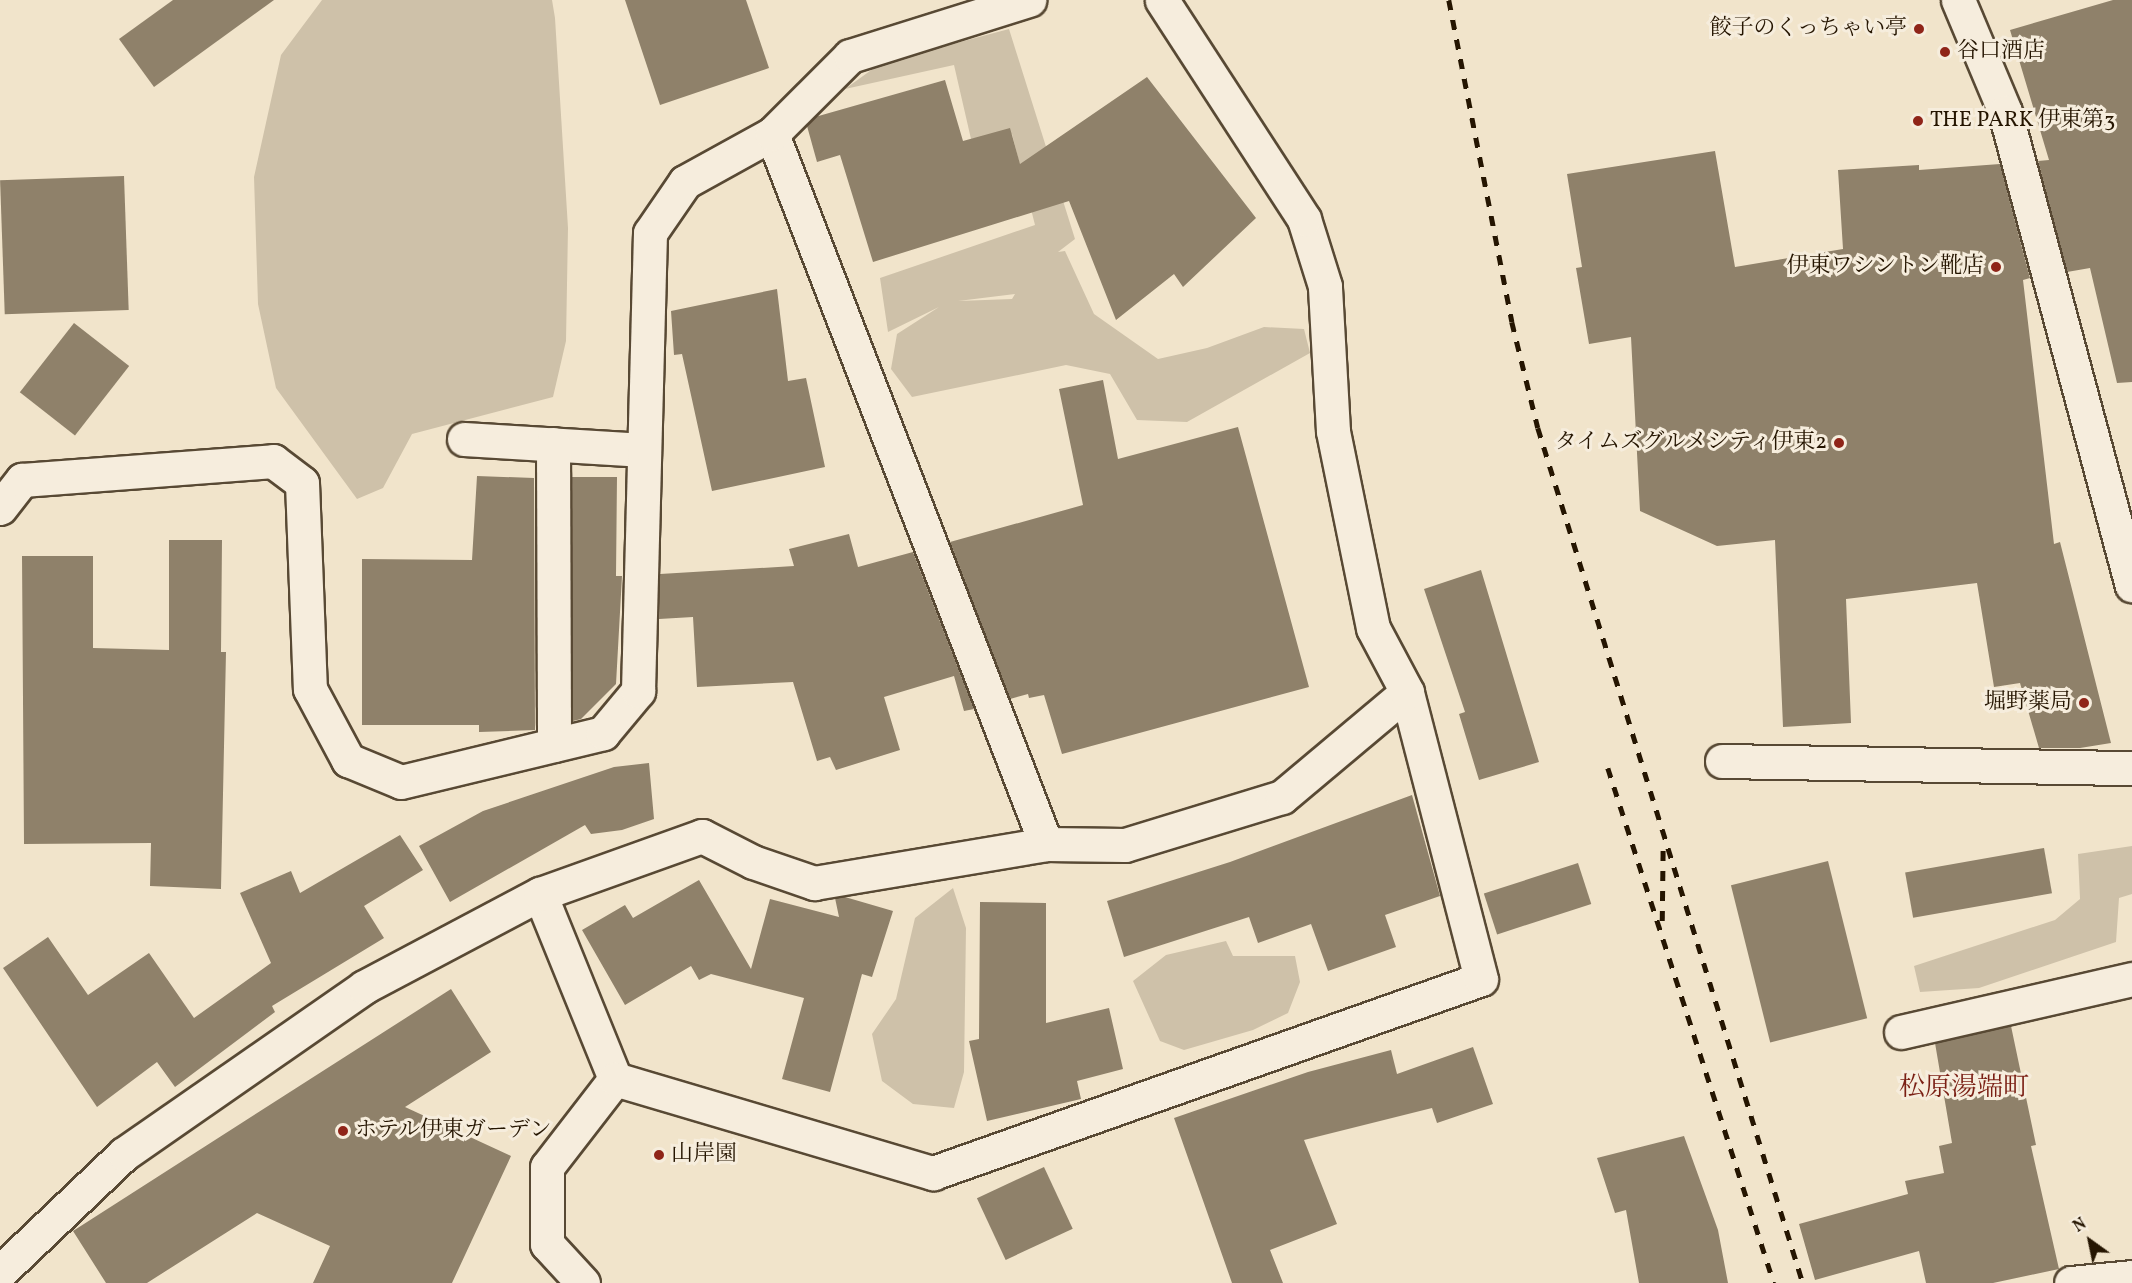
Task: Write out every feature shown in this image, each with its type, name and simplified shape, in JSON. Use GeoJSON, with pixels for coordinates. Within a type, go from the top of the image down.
{"type":"FeatureCollection","features":[{"type":"Feature","properties":{"kind":"street"},"geometry":{"type":"LineString","coordinates":[[0,508],[22,480],[273,461],[302,483],[310,689],[348,760],[400,782],[603,733],[638,691],[650,233],[685,182],[772,134],[850,56],[1029,0]]}},
{"type":"Feature","properties":{"kind":"street"},"geometry":{"type":"LineString","coordinates":[[615,1079],[933,1173],[1481,979],[1407,692],[1373,628],[1333,431],[1325,286],[1304,219],[1162,0]]}},
{"type":"Feature","properties":{"kind":"street"},"geometry":{"type":"LineString","coordinates":[[1966,2],[2005,112],[2132,585]]}},
{"type":"Feature","properties":{"kind":"street"},"geometry":{"type":"LineString","coordinates":[[772,134],[1046,844]]}},
{"type":"Feature","properties":{"kind":"street"},"geometry":{"type":"LineString","coordinates":[[464,439],[644,450]]}},
{"type":"Feature","properties":{"kind":"street"},"geometry":{"type":"LineString","coordinates":[[553,444],[554,745]]}},
{"type":"Feature","properties":{"kind":"street"},"geometry":{"type":"LineString","coordinates":[[0,1272],[124,1154],[354,993],[540,894],[702,837],[753,862],[814,883],[1046,844],[1125,845],[1282,797],[1407,692]]}},
{"type":"Feature","properties":{"kind":"street"},"geometry":{"type":"LineString","coordinates":[[1722,761],[2132,768]]}},
{"type":"Feature","properties":{"kind":"street"},"geometry":{"type":"LineString","coordinates":[[540,894],[615,1079]]}},
{"type":"Feature","properties":{"kind":"street"},"geometry":{"type":"LineString","coordinates":[[1901,1032],[2132,979]]}},
{"type":"Feature","properties":{"kind":"street"},"geometry":{"type":"LineString","coordinates":[[583,1283],[547,1244],[547,1167],[615,1079]]}},
{"type":"Feature","properties":{"kind":"street"},"geometry":{"type":"LineString","coordinates":[[2071,1283],[2132,1277]]}},
{"type":"Feature","properties":{"kind":"shaded area"},"geometry":{"type":"Polygon","coordinates":[[[322,0],[552,0],[555,18],[568,228],[566,341],[553,397],[412,434],[383,488],[357,499],[276,388],[258,304],[254,177],[281,55],[322,0]]]}},
{"type":"Feature","properties":{"kind":"shaded area"},"geometry":{"type":"Polygon","coordinates":[[[1009,29],[1075,239],[1058,252],[1065,251],[1094,314],[1158,359],[1207,348],[1264,327],[1304,329],[1310,353],[1187,422],[1137,420],[1110,374],[1066,365],[912,397],[891,369],[897,334],[939,307],[888,332],[880,278],[1035,225],[1012,134],[971,139],[954,65],[845,89],[881,63],[1009,29]],[[1015,294],[958,301],[1012,299],[1015,294]]]}},
{"type":"Feature","properties":{"kind":"shaded area"},"geometry":{"type":"Polygon","coordinates":[[[2132,846],[2132,894],[2119,898],[2116,942],[1979,988],[1920,992],[1914,966],[2055,920],[2080,899],[2078,854],[2132,846]]]}},
{"type":"Feature","properties":{"kind":"shaded area"},"geometry":{"type":"Polygon","coordinates":[[[953,888],[966,928],[964,1072],[954,1108],[913,1104],[882,1081],[872,1034],[896,999],[915,918],[953,888]]]}},
{"type":"Feature","properties":{"kind":"shaded area"},"geometry":{"type":"Polygon","coordinates":[[[1226,941],[1233,956],[1295,956],[1300,982],[1288,1013],[1253,1030],[1184,1050],[1160,1041],[1133,981],[1166,955],[1226,941]]]}},
{"type":"Feature","properties":{"kind":"building"},"geometry":{"type":"Polygon","coordinates":[[[173,0],[274,0],[154,87],[119,39],[173,0]]]}},
{"type":"Feature","properties":{"kind":"building"},"geometry":{"type":"Polygon","coordinates":[[[625,0],[746,0],[769,68],[660,105],[625,0]]]}},
{"type":"Feature","properties":{"kind":"building"},"geometry":{"type":"Polygon","coordinates":[[[2113,0],[2132,0],[2132,382],[2117,383],[2090,268],[2067,272],[2038,161],[2049,160],[2010,30],[2113,0]]]}},
{"type":"Feature","properties":{"kind":"building"},"geometry":{"type":"Polygon","coordinates":[[[1147,77],[1256,218],[1183,287],[1174,274],[1116,320],[1069,201],[873,262],[840,155],[817,162],[807,126],[815,117],[945,80],[963,141],[1010,128],[1020,164],[1147,77]]]}},
{"type":"Feature","properties":{"kind":"building"},"geometry":{"type":"Polygon","coordinates":[[[1715,151],[1735,267],[1843,249],[1838,170],[1919,165],[1919,170],[2000,164],[2030,278],[2023,280],[2054,544],[2060,542],[2111,743],[2080,748],[2039,748],[2020,683],[1994,687],[1977,583],[1846,599],[1851,723],[1783,727],[1775,540],[1717,546],[1640,511],[1631,337],[1589,344],[1576,268],[1582,267],[1567,174],[1715,151]]]}},
{"type":"Feature","properties":{"kind":"building"},"geometry":{"type":"Polygon","coordinates":[[[124,176],[129,310],[5,314],[0,180],[124,176]]]}},
{"type":"Feature","properties":{"kind":"building"},"geometry":{"type":"Polygon","coordinates":[[[777,289],[788,381],[806,378],[825,467],[712,491],[682,354],[674,355],[671,311],[777,289]]]}},
{"type":"Feature","properties":{"kind":"building"},"geometry":{"type":"Polygon","coordinates":[[[74,323],[129,366],[75,435],[20,392],[74,323]]]}},
{"type":"Feature","properties":{"kind":"building"},"geometry":{"type":"Polygon","coordinates":[[[1103,380],[1118,459],[1238,427],[1309,687],[1062,754],[1044,695],[1029,698],[1028,694],[1010,699],[950,542],[1083,505],[1059,389],[1103,380]]]}},
{"type":"Feature","properties":{"kind":"building"},"geometry":{"type":"Polygon","coordinates":[[[477,476],[534,478],[535,730],[479,732],[479,725],[362,725],[362,559],[472,560],[477,476]]]}},
{"type":"Feature","properties":{"kind":"building"},"geometry":{"type":"Polygon","coordinates":[[[572,477],[617,477],[616,576],[622,576],[616,684],[581,719],[573,721],[572,477]]]}},
{"type":"Feature","properties":{"kind":"building"},"geometry":{"type":"Polygon","coordinates":[[[849,534],[858,567],[913,552],[974,709],[964,711],[954,676],[884,697],[900,750],[836,770],[830,757],[817,761],[793,682],[697,687],[693,617],[659,619],[660,574],[794,566],[789,549],[849,534]]]}},
{"type":"Feature","properties":{"kind":"building"},"geometry":{"type":"Polygon","coordinates":[[[169,540],[222,540],[221,652],[226,652],[221,889],[150,886],[151,843],[24,844],[22,556],[93,556],[93,648],[169,650],[169,540]]]}},
{"type":"Feature","properties":{"kind":"building"},"geometry":{"type":"Polygon","coordinates":[[[1481,570],[1539,762],[1479,780],[1459,714],[1465,712],[1424,589],[1481,570]]]}},
{"type":"Feature","properties":{"kind":"building"},"geometry":{"type":"Polygon","coordinates":[[[649,763],[654,819],[622,830],[591,834],[585,825],[450,902],[419,846],[483,811],[614,767],[649,763]]]}},
{"type":"Feature","properties":{"kind":"building"},"geometry":{"type":"Polygon","coordinates":[[[1412,795],[1440,896],[1385,915],[1396,947],[1328,971],[1311,924],[1258,943],[1249,917],[1124,957],[1107,901],[1230,862],[1412,795]]]}},
{"type":"Feature","properties":{"kind":"building"},"geometry":{"type":"Polygon","coordinates":[[[400,835],[423,870],[364,906],[384,938],[272,1006],[275,1012],[175,1087],[157,1062],[97,1107],[3,968],[48,937],[88,995],[149,953],[194,1018],[271,963],[240,893],[291,871],[300,893],[400,835]]]}},
{"type":"Feature","properties":{"kind":"building"},"geometry":{"type":"Polygon","coordinates":[[[2044,848],[2052,893],[1913,918],[1905,872],[2044,848]]]}},
{"type":"Feature","properties":{"kind":"building"},"geometry":{"type":"Polygon","coordinates":[[[1828,861],[1867,1018],[1770,1042],[1731,885],[1828,861]]]}},
{"type":"Feature","properties":{"kind":"building"},"geometry":{"type":"Polygon","coordinates":[[[1578,863],[1591,904],[1497,934],[1484,894],[1578,863]]]}},
{"type":"Feature","properties":{"kind":"building"},"geometry":{"type":"Polygon","coordinates":[[[699,880],[751,969],[770,899],[839,917],[835,898],[845,897],[893,911],[872,977],[862,974],[830,1092],[782,1079],[804,998],[711,974],[699,980],[691,966],[625,1005],[582,930],[625,905],[633,918],[699,880]]]}},
{"type":"Feature","properties":{"kind":"building"},"geometry":{"type":"Polygon","coordinates":[[[980,902],[1046,903],[1046,1023],[1109,1008],[1123,1069],[1077,1081],[1081,1099],[987,1121],[969,1041],[979,1039],[980,902]]]}},
{"type":"Feature","properties":{"kind":"building","name":"ホテル伊東ガーデン"},"geometry":{"type":"Polygon","coordinates":[[[451,989],[491,1052],[405,1107],[511,1156],[452,1283],[313,1283],[330,1246],[257,1213],[147,1283],[106,1283],[73,1231],[451,989]]]}},
{"type":"Feature","properties":{"kind":"building"},"geometry":{"type":"Polygon","coordinates":[[[2011,1026],[2036,1145],[2031,1146],[2059,1269],[1993,1283],[1926,1283],[1919,1251],[1815,1280],[1799,1224],[1908,1194],[1905,1181],[1944,1173],[1939,1146],[1952,1143],[1935,1043],[2011,1026]]]}},
{"type":"Feature","properties":{"kind":"building"},"geometry":{"type":"Polygon","coordinates":[[[1473,1047],[1493,1104],[1437,1123],[1432,1108],[1304,1140],[1337,1224],[1270,1250],[1283,1283],[1232,1283],[1174,1118],[1308,1072],[1391,1050],[1397,1074],[1473,1047]]]}},
{"type":"Feature","properties":{"kind":"building"},"geometry":{"type":"Polygon","coordinates":[[[1684,1136],[1718,1230],[1728,1283],[1639,1283],[1626,1210],[1615,1213],[1597,1158],[1684,1136]]]}},
{"type":"Feature","properties":{"kind":"building"},"geometry":{"type":"Polygon","coordinates":[[[1044,1167],[1073,1229],[1006,1260],[977,1198],[1044,1167]]]}},
{"type":"Feature","properties":{"kind":"railway"},"geometry":{"type":"LineString","coordinates":[[1449,0],[1512,322],[1538,428],[1803,1283]]}},
{"type":"Feature","properties":{"kind":"railway"},"geometry":{"type":"LineString","coordinates":[[1608,768],[1774,1283]]}},
{"type":"Feature","properties":{"kind":"railway"},"geometry":{"type":"LineString","coordinates":[[1662,921],[1663,843]]}},
{"type":"Feature","properties":{"kind":"place","name":"餃子のくっちゃい亭"},"geometry":{"type":"Point","coordinates":[1919,29]}},
{"type":"Feature","properties":{"kind":"place","name":"谷口酒店"},"geometry":{"type":"Point","coordinates":[1945,52]}},
{"type":"Feature","properties":{"kind":"place","name":"THE PARK 伊東第3"},"geometry":{"type":"Point","coordinates":[1918,121]}},
{"type":"Feature","properties":{"kind":"place","name":"伊東ワシントン靴店"},"geometry":{"type":"Point","coordinates":[1996,267]}},
{"type":"Feature","properties":{"kind":"place","name":"タイムズグルメシティ伊東2"},"geometry":{"type":"Point","coordinates":[1839,443]}},
{"type":"Feature","properties":{"kind":"place","name":"堀野薬局"},"geometry":{"type":"Point","coordinates":[2084,703]}},
{"type":"Feature","properties":{"kind":"place","name":"ホテル伊東ガーデン"},"geometry":{"type":"Point","coordinates":[343,1131]}},
{"type":"Feature","properties":{"kind":"place","name":"山岸園"},"geometry":{"type":"Point","coordinates":[659,1155]}},
{"type":"Feature","properties":{"kind":"district","name":"松原湯端町"},"geometry":{"type":"Point","coordinates":[1964,1089]}}]}
